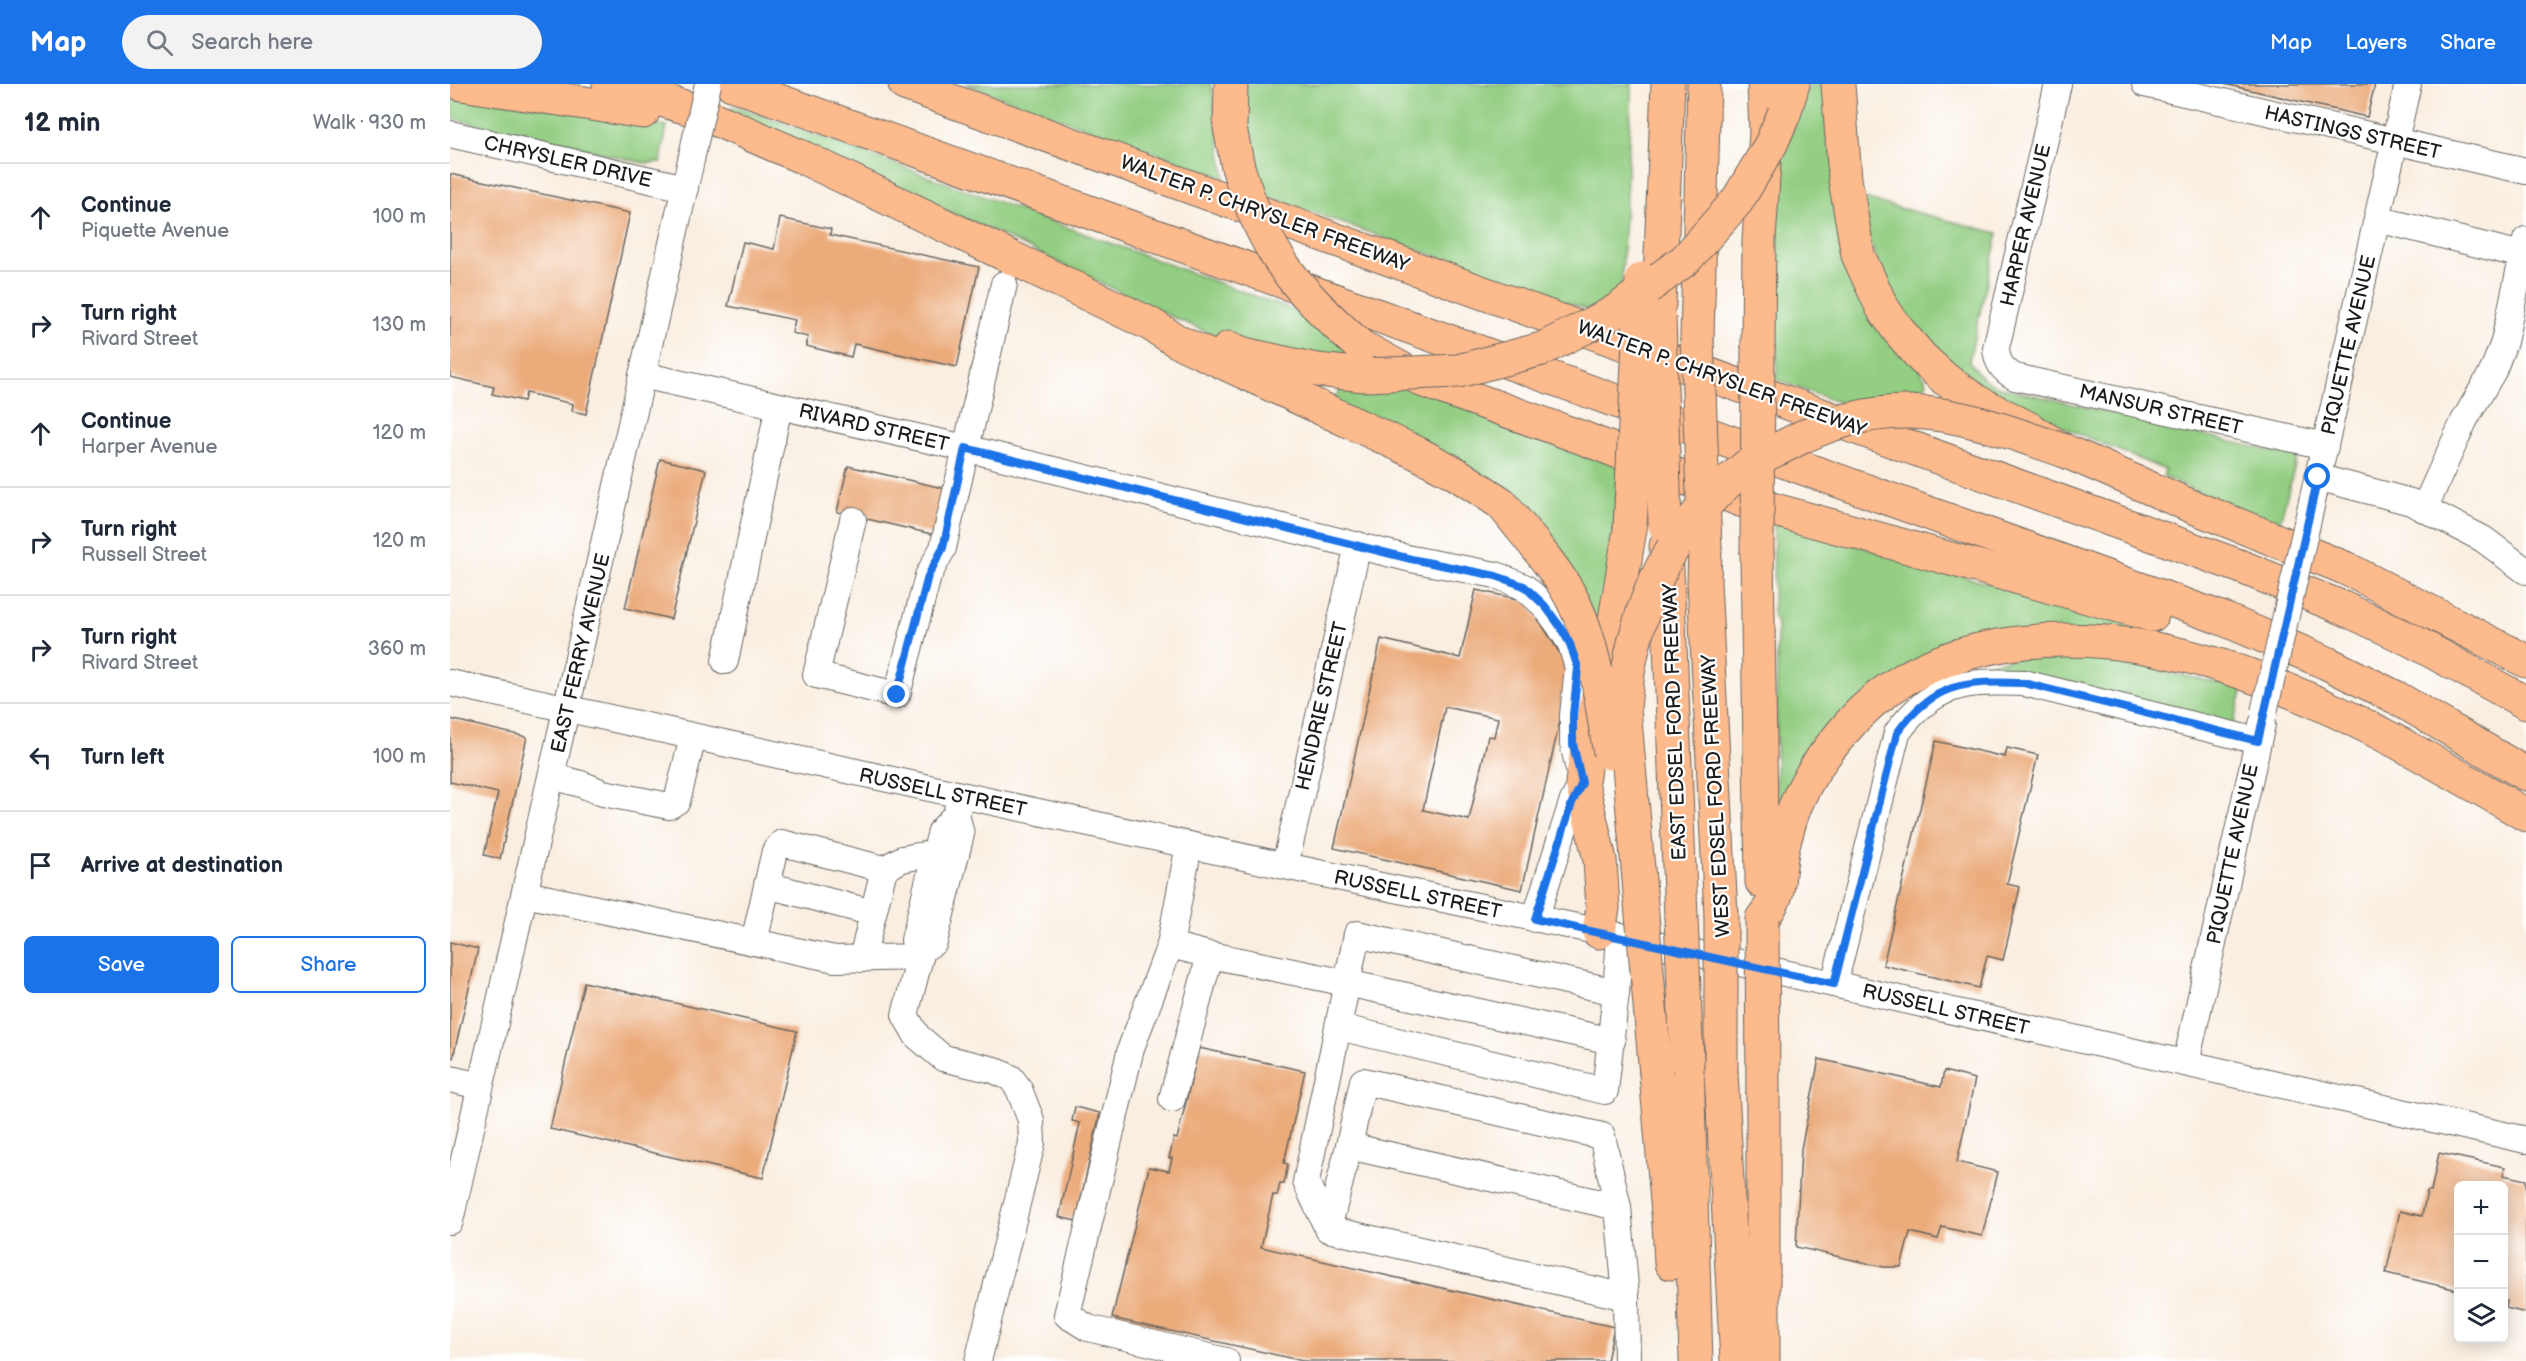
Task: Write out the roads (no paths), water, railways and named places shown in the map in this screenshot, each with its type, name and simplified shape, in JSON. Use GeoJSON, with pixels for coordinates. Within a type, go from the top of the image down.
{"type":"FeatureCollection","features":[{"type":"Feature","properties":{"kind":"highway"},"geometry":{"type":"LineString","coordinates":[[461,84],[575,100],[743,133]]}},
{"type":"Feature","properties":{"kind":"highway"},"geometry":{"type":"LineString","coordinates":[[609,84],[694,110],[835,173],[1150,324],[1177,341],[1417,453],[1455,473],[1501,503],[1555,572],[1574,604],[1583,627],[1590,651],[1639,893]]}},
{"type":"Feature","properties":{"kind":"highway"},"geometry":{"type":"LineString","coordinates":[[732,84],[2221,618],[2327,663],[2397,698],[2526,774]]}},
{"type":"Feature","properties":{"kind":"highway","name":"WALTER P. CHRYSLER FREEWAY"},"geometry":{"type":"LineString","coordinates":[[905,84],[1644,349],[2238,566],[2343,608],[2401,635],[2526,703]]}},
{"type":"Feature","properties":{"kind":"highway"},"geometry":{"type":"LineString","coordinates":[[1231,84],[1230,128],[1238,167],[1248,200],[1266,239],[1288,275],[1320,311],[1360,346],[1424,381],[1583,438],[1743,501],[2153,616],[2188,620],[2221,618]]}},
{"type":"Feature","properties":{"kind":"highway","name":"EAST EDSEL FORD FREEWAY"},"geometry":{"type":"LineString","coordinates":[[1668,84],[1661,231],[1650,291],[1665,525],[1687,1063],[1696,1361]]}},
{"type":"Feature","properties":{"kind":"highway","name":"WEST EDSEL FORD FREEWAY"},"geometry":{"type":"LineString","coordinates":[[1704,84],[1697,338],[1705,549],[1704,582],[1721,915],[1721,1073],[1737,1361]]}},
{"type":"Feature","properties":{"kind":"highway"},"geometry":{"type":"LineString","coordinates":[[1702,141],[1721,109],[1725,84]]}},
{"type":"Feature","properties":{"kind":"highway"},"geometry":{"type":"LineString","coordinates":[[1763,1361],[1762,920],[1773,841],[1757,554],[1759,240],[1766,132],[1764,84]]}},
{"type":"Feature","properties":{"kind":"highway"},"geometry":{"type":"LineString","coordinates":[[1838,84],[1845,179],[1858,255],[1882,307],[1922,358],[1945,380],[1978,402],[2030,429],[2065,451]]}},
{"type":"Feature","properties":{"kind":"highway"},"geometry":{"type":"LineString","coordinates":[[1150,324],[1183,330],[1244,354],[1317,370],[1365,375],[1458,371],[1542,349],[1613,313],[1685,260],[1737,201],[1771,144],[1789,99]]}},
{"type":"Feature","properties":{"kind":"highway"},"geometry":{"type":"LineString","coordinates":[[1610,934],[1603,908],[1600,860],[1582,783],[1589,733],[1613,632],[1630,529],[1650,291]]}},
{"type":"Feature","properties":{"kind":"highway"},"geometry":{"type":"LineString","coordinates":[[1674,1361],[1670,1224],[1625,733],[1626,685],[1631,653],[1647,596],[1669,551],[1713,497],[1750,464],[1828,425],[1885,414],[1930,414],[1969,420],[2065,451],[2191,506],[2345,568],[2526,661]]}},
{"type":"Feature","properties":{"kind":"highway"},"geometry":{"type":"LineString","coordinates":[[1773,841],[1796,805],[1810,776],[1866,705],[1897,683],[1930,665],[1961,654],[2006,644],[2042,640],[2088,640],[2133,645],[2228,668],[2319,704],[2373,729],[2526,815]]}},
{"type":"Feature","properties":{"kind":"street","name":"EAST FERRY AVENUE"},"geometry":{"type":"LineString","coordinates":[[450,1221],[708,84]]}},
{"type":"Feature","properties":{"kind":"street","name":"HARPER AVENUE"},"geometry":{"type":"LineString","coordinates":[[2000,365],[1996,348],[2058,84]]}},
{"type":"Feature","properties":{"kind":"street","name":"HASTINGS STREET"},"geometry":{"type":"LineString","coordinates":[[2145,84],[2526,171]]}},
{"type":"Feature","properties":{"kind":"street","name":"PIQUETTE AVENUE"},"geometry":{"type":"LineString","coordinates":[[2186,1063],[2408,84]]}},
{"type":"Feature","properties":{"kind":"street","name":"CHRYSLER DRIVE"},"geometry":{"type":"LineString","coordinates":[[450,134],[685,188]]}},
{"type":"Feature","properties":{"kind":"street"},"geometry":{"type":"LineString","coordinates":[[2377,219],[2525,250],[2505,342],[2493,371],[2464,421],[2424,509]]}},
{"type":"Feature","properties":{"kind":"street"},"geometry":{"type":"LineString","coordinates":[[854,520],[816,675],[897,695],[928,576],[943,548],[1004,284]]}},
{"type":"Feature","properties":{"kind":"street","name":"MANSUR STREET"},"geometry":{"type":"LineString","coordinates":[[2000,365],[2007,373],[2015,376],[2325,446]]}},
{"type":"Feature","properties":{"kind":"street","name":"RIVARD STREET"},"geometry":{"type":"LineString","coordinates":[[642,375],[965,448],[1411,559],[1496,576],[1524,586],[1545,606],[1570,644],[1578,668],[1573,715],[1573,744],[1582,783]]}},
{"type":"Feature","properties":{"kind":"street"},"geometry":{"type":"LineString","coordinates":[[725,661],[779,406]]}},
{"type":"Feature","properties":{"kind":"street"},"geometry":{"type":"LineString","coordinates":[[2318,477],[2411,502],[2483,539],[2526,572]]}},
{"type":"Feature","properties":{"kind":"street","name":"HENDRIE STREET"},"geometry":{"type":"LineString","coordinates":[[1285,866],[1358,545]]}},
{"type":"Feature","properties":{"kind":"street"},"geometry":{"type":"LineString","coordinates":[[1834,984],[1897,733],[1913,711],[1933,697],[1952,687],[1985,682],[2024,683],[2258,741]]}},
{"type":"Feature","properties":{"kind":"street","name":"RUSSELL STREET"},"geometry":{"type":"LineString","coordinates":[[450,683],[693,737],[958,805],[1189,846],[1610,934],[2526,1140]]}},
{"type":"Feature","properties":{"kind":"street"},"geometry":{"type":"LineString","coordinates":[[552,776],[603,793],[669,806],[678,801],[693,737]]}},
{"type":"Feature","properties":{"kind":"street"},"geometry":{"type":"LineString","coordinates":[[1535,919],[1572,803],[1582,783]]}},
{"type":"Feature","properties":{"kind":"street"},"geometry":{"type":"LineString","coordinates":[[921,953],[914,940],[940,831],[958,805]]}},
{"type":"Feature","properties":{"kind":"street"},"geometry":{"type":"LineString","coordinates":[[958,805],[961,834],[933,942],[921,953],[905,1015],[917,1036],[943,1058],[994,1070],[1011,1078],[1019,1089],[1031,1120],[1032,1143],[978,1361]]}},
{"type":"Feature","properties":{"kind":"street"},"geometry":{"type":"LineString","coordinates":[[754,942],[774,851],[782,843],[884,869],[902,859],[935,853]]}},
{"type":"Feature","properties":{"kind":"street"},"geometry":{"type":"LineString","coordinates":[[1189,846],[1170,945],[1131,1048],[1067,1315],[1088,1328],[1226,1361]]}},
{"type":"Feature","properties":{"kind":"street"},"geometry":{"type":"LineString","coordinates":[[862,959],[884,869]]}},
{"type":"Feature","properties":{"kind":"street"},"geometry":{"type":"LineString","coordinates":[[767,885],[873,913]]}},
{"type":"Feature","properties":{"kind":"street"},"geometry":{"type":"LineString","coordinates":[[525,894],[835,959],[862,959],[921,953]]}},
{"type":"Feature","properties":{"kind":"street"},"geometry":{"type":"LineString","coordinates":[[1328,1229],[1306,1182],[1357,934],[1616,992]]}},
{"type":"Feature","properties":{"kind":"street"},"geometry":{"type":"LineString","coordinates":[[1339,1028],[1605,1091],[1616,992],[1610,934]]}},
{"type":"Feature","properties":{"kind":"street"},"geometry":{"type":"LineString","coordinates":[[1170,945],[1612,1041]]}},
{"type":"Feature","properties":{"kind":"street"},"geometry":{"type":"LineString","coordinates":[[1172,1099],[1210,955]]}},
{"type":"Feature","properties":{"kind":"street"},"geometry":{"type":"LineString","coordinates":[[450,1079],[480,1086]]}},
{"type":"Feature","properties":{"kind":"street"},"geometry":{"type":"LineString","coordinates":[[1328,1229],[1364,1081],[1602,1136],[1618,1207],[1626,1297],[1627,1361]]}},
{"type":"Feature","properties":{"kind":"street"},"geometry":{"type":"LineString","coordinates":[[1349,1146],[1618,1207]]}},
{"type":"Feature","properties":{"kind":"street"},"geometry":{"type":"LineString","coordinates":[[1328,1229],[1626,1297]]}}]}
